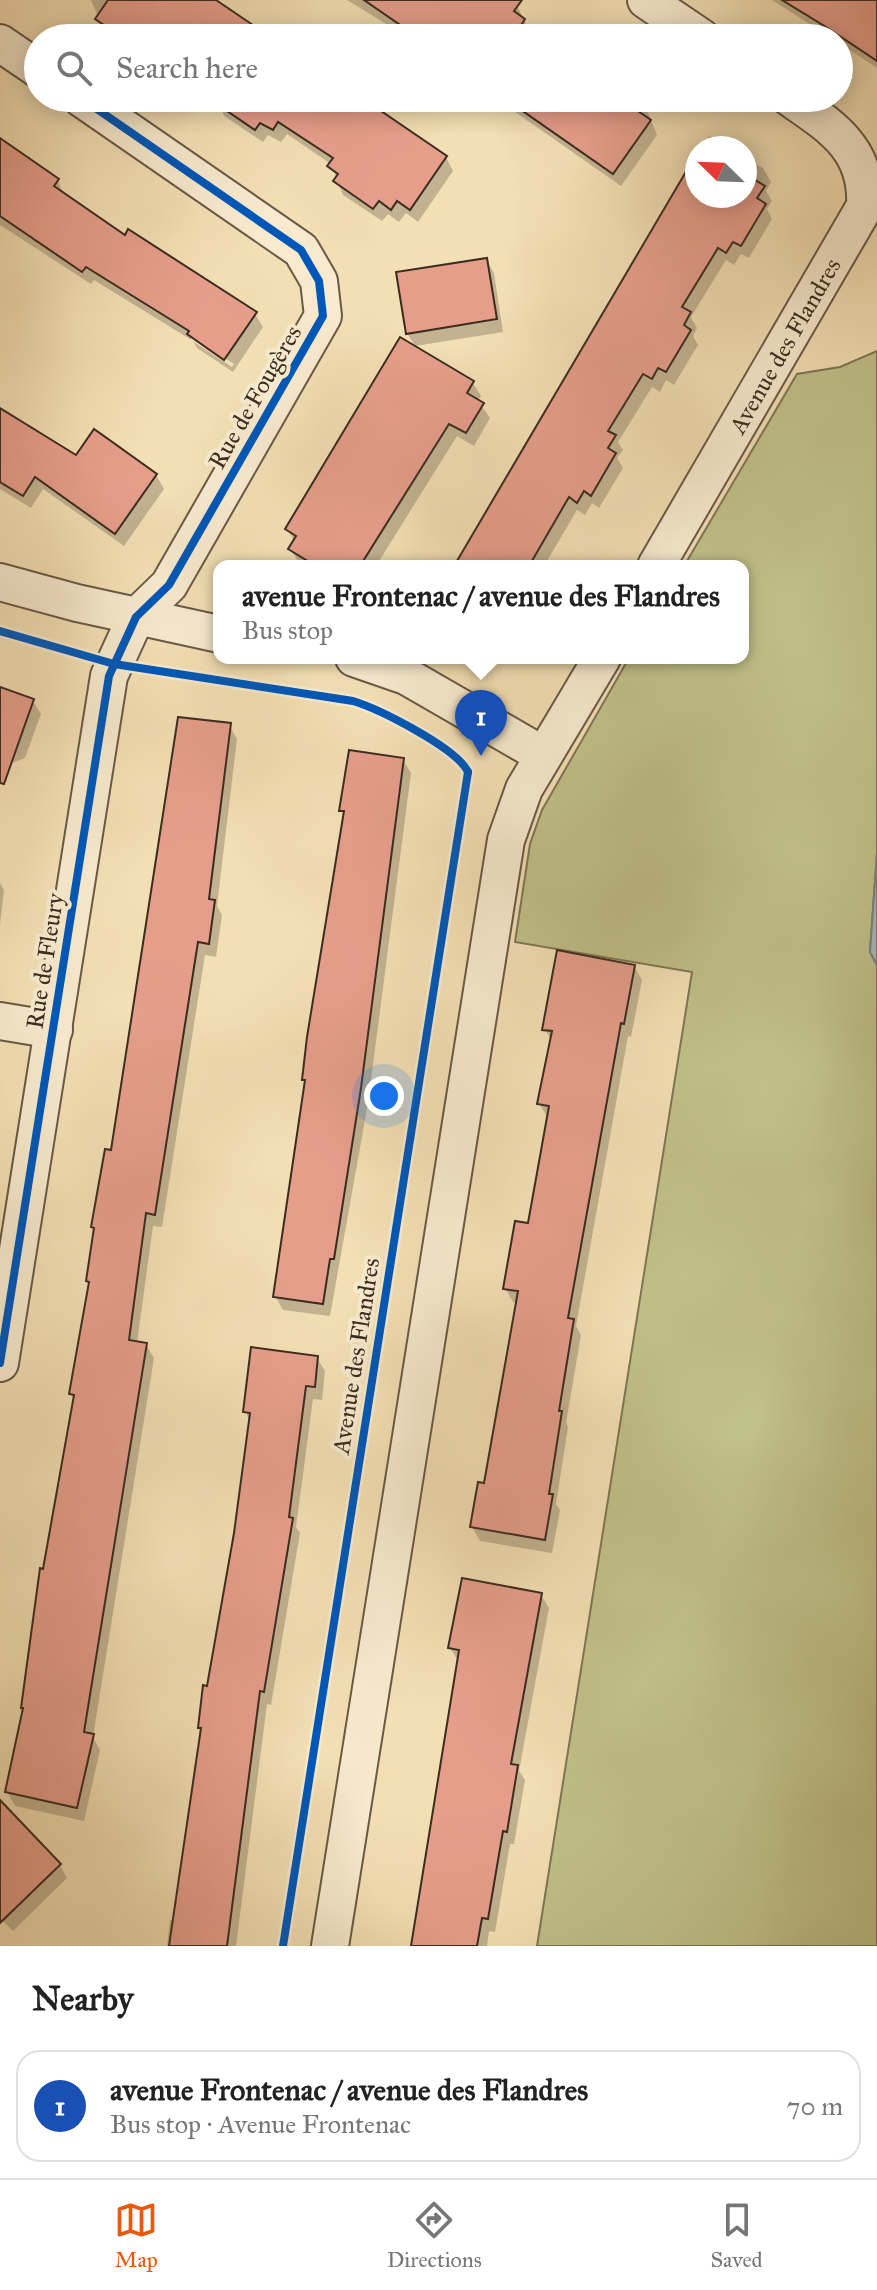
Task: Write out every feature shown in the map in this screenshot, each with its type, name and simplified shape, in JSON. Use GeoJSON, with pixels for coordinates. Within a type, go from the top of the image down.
{"type":"FeatureCollection","features":[{"type":"Feature","properties":{"kind":"street"},"geometry":{"type":"LineString","coordinates":[[646,0],[681,24]]}},
{"type":"Feature","properties":{"kind":"street"},"geometry":{"type":"LineString","coordinates":[[0,43],[24,59]]}},
{"type":"Feature","properties":{"kind":"street","name":"Rue de Fougères"},"geometry":{"type":"LineString","coordinates":[[101,112],[301,250],[319,281],[324,300],[318,329],[169,585],[136,617]]}},
{"type":"Feature","properties":{"kind":"street","name":"Avenue des Flandres"},"geometry":{"type":"LineString","coordinates":[[659,560],[865,206],[863,171],[847,140],[809,112]]}},
{"type":"Feature","properties":{"kind":"street"},"geometry":{"type":"LineString","coordinates":[[0,582],[136,617],[213,633]]}},
{"type":"Feature","properties":{"kind":"street","name":"Rue de Fleury"},"geometry":{"type":"LineString","coordinates":[[0,1363],[109,676],[136,617]]}},
{"type":"Feature","properties":{"kind":"street"},"geometry":{"type":"LineString","coordinates":[[371,664],[406,676],[543,755]]}},
{"type":"Feature","properties":{"kind":"street"},"geometry":{"type":"LineString","coordinates":[[330,1946],[501,865],[519,798],[598,664]]}},
{"type":"Feature","properties":{"kind":"street"},"geometry":{"type":"LineString","coordinates":[[0,1021],[54,1030]]}},
{"type":"Feature","properties":{"kind":"green space"},"geometry":{"type":"Polygon","coordinates":[[[877,351],[877,853],[870,952],[877,965],[877,1946],[537,1946],[692,972],[515,942],[530,844],[542,810],[626,664],[749,664],[749,560],[688,560],[797,374],[840,367],[877,351]]]}},
{"type":"Feature","properties":{"kind":"water"},"geometry":{"type":"Polygon","coordinates":[[[877,853],[877,965],[870,952],[877,853]]]}},
{"type":"Feature","properties":{"kind":"building"},"geometry":{"type":"Polygon","coordinates":[[[108,0],[216,0],[251,24],[102,24],[95,19],[108,0]]]}},
{"type":"Feature","properties":{"kind":"building"},"geometry":{"type":"Polygon","coordinates":[[[364,0],[522,0],[514,11],[525,19],[522,24],[399,24],[364,0]]]}},
{"type":"Feature","properties":{"kind":"building"},"geometry":{"type":"Polygon","coordinates":[[[782,0],[877,0],[877,61],[853,45],[853,24],[821,24],[782,0]]]}},
{"type":"Feature","properties":{"kind":"building"},"geometry":{"type":"Polygon","coordinates":[[[229,112],[383,112],[447,156],[410,210],[397,201],[391,210],[379,201],[373,209],[333,181],[338,174],[327,166],[333,158],[278,122],[273,130],[260,123],[255,130],[229,112]]]}},
{"type":"Feature","properties":{"kind":"building"},"geometry":{"type":"Polygon","coordinates":[[[524,112],[639,112],[651,120],[613,174],[524,112]]]}},
{"type":"Feature","properties":{"kind":"building"},"geometry":{"type":"Polygon","coordinates":[[[0,138],[59,179],[54,186],[125,235],[128,229],[257,312],[224,360],[187,334],[189,331],[86,267],[82,272],[0,216],[0,138]]]}},
{"type":"Feature","properties":{"kind":"building"},"geometry":{"type":"Polygon","coordinates":[[[685,173],[685,208],[757,208],[757,198],[766,204],[741,246],[733,242],[726,253],[718,248],[682,307],[691,312],[684,325],[691,330],[666,372],[658,368],[652,379],[643,374],[608,431],[616,435],[608,448],[616,453],[591,496],[584,491],[577,503],[569,497],[532,560],[458,560],[685,173]]]}},
{"type":"Feature","properties":{"kind":"building"},"geometry":{"type":"Polygon","coordinates":[[[757,181],[765,186],[757,198],[757,181]]]}},
{"type":"Feature","properties":{"kind":"building"},"geometry":{"type":"Polygon","coordinates":[[[487,258],[497,319],[406,334],[396,272],[487,258]]]}},
{"type":"Feature","properties":{"kind":"building"},"geometry":{"type":"Polygon","coordinates":[[[400,337],[474,381],[467,393],[484,403],[466,433],[449,424],[364,560],[306,560],[288,549],[296,536],[285,529],[400,337]]]}},
{"type":"Feature","properties":{"kind":"building"},"geometry":{"type":"Polygon","coordinates":[[[0,408],[76,455],[94,429],[157,474],[115,534],[35,477],[23,496],[0,482],[0,408]]]}},
{"type":"Feature","properties":{"kind":"building"},"geometry":{"type":"Polygon","coordinates":[[[0,687],[34,699],[4,784],[0,783],[0,687]]]}},
{"type":"Feature","properties":{"kind":"building"},"geometry":{"type":"Polygon","coordinates":[[[178,717],[231,723],[209,899],[215,900],[209,944],[198,942],[155,1215],[146,1213],[129,1340],[147,1343],[84,1732],[94,1734],[77,1808],[5,1792],[23,1708],[40,1568],[43,1569],[74,1395],[69,1394],[89,1282],[86,1281],[94,1228],[91,1227],[105,1149],[111,1150],[178,717]]]}},
{"type":"Feature","properties":{"kind":"building"},"geometry":{"type":"Polygon","coordinates":[[[349,750],[404,758],[361,1088],[334,1259],[330,1259],[323,1304],[273,1297],[305,1080],[302,1080],[307,1037],[344,811],[339,811],[349,750]]]}},
{"type":"Feature","properties":{"kind":"building"},"geometry":{"type":"Polygon","coordinates":[[[557,950],[635,965],[624,1024],[621,1023],[568,1318],[574,1319],[559,1411],[562,1411],[545,1540],[470,1527],[478,1482],[484,1483],[518,1291],[503,1289],[515,1221],[528,1223],[549,1106],[537,1104],[552,1031],[542,1030],[557,950]]]}},
{"type":"Feature","properties":{"kind":"building"},"geometry":{"type":"Polygon","coordinates":[[[251,1347],[318,1356],[315,1387],[306,1386],[289,1517],[293,1518],[264,1692],[260,1691],[227,1946],[169,1946],[201,1728],[198,1728],[203,1685],[207,1686],[234,1533],[250,1413],[243,1412],[251,1347]]]}},
{"type":"Feature","properties":{"kind":"building"},"geometry":{"type":"Polygon","coordinates":[[[462,1578],[542,1593],[511,1764],[518,1765],[507,1832],[503,1831],[488,1919],[482,1918],[477,1946],[411,1946],[459,1650],[448,1648],[462,1578]]]}},
{"type":"Feature","properties":{"kind":"building"},"geometry":{"type":"Polygon","coordinates":[[[0,1800],[61,1864],[0,1923],[0,1800]]]}},
{"type":"Feature","properties":{"kind":"cycle path"},"geometry":{"type":"LineString","coordinates":[[0,1363],[109,676],[136,617],[169,585],[323,316],[319,281],[301,250],[101,112]]}},
{"type":"Feature","properties":{"kind":"cycle path"},"geometry":{"type":"LineString","coordinates":[[0,631],[114,664],[353,701],[434,741],[461,762],[468,772]]}},
{"type":"Feature","properties":{"kind":"cycle path"},"geometry":{"type":"LineString","coordinates":[[283,1946],[468,772]]}},
{"type":"Feature","properties":{"kind":"place","name":"avenue Frontenac / avenue des Flandres"},"geometry":{"type":"Point","coordinates":[481,756]}}]}
